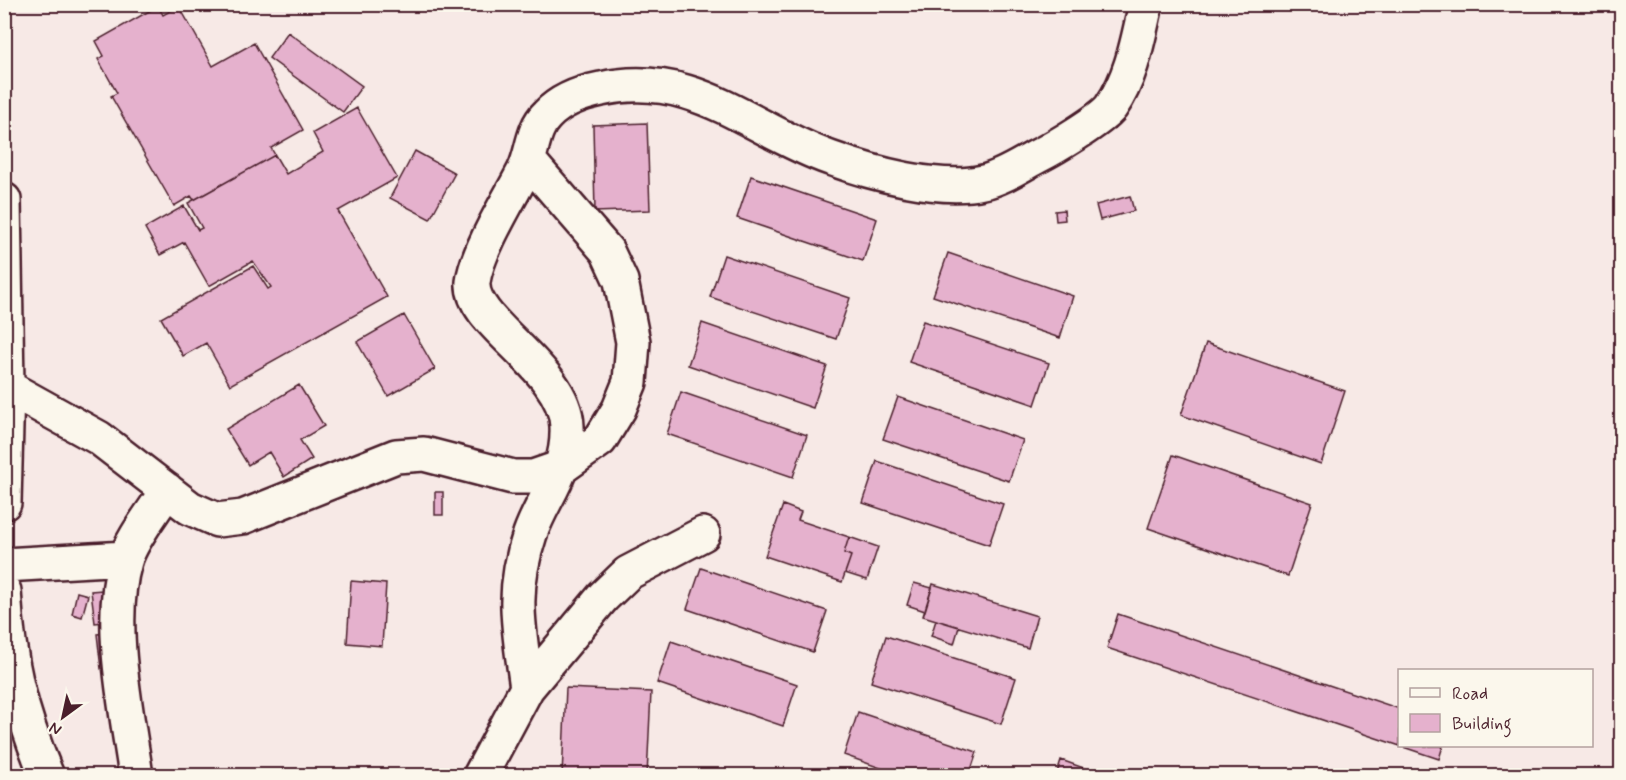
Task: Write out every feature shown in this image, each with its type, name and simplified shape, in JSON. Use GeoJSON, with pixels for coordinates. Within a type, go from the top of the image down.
{"type":"FeatureCollection","features":[{"type":"Feature","properties":{"kind":"street"},"geometry":{"type":"LineString","coordinates":[[527,688],[516,605],[519,573],[531,530],[562,467],[567,429],[565,410],[540,369],[482,309],[473,284],[479,259],[529,161],[535,134],[544,117],[562,102],[616,86],[667,87],[695,93],[827,158],[871,171],[951,185],[983,182],[1045,153],[1109,110],[1130,68],[1146,4]]}},
{"type":"Feature","properties":{"kind":"street"},"geometry":{"type":"LineString","coordinates":[[7,387],[99,438],[190,508],[217,520],[243,518],[396,456],[424,454],[513,477],[533,477],[562,467],[600,440],[619,409],[630,382],[633,342],[621,281],[607,251],[529,161]]}},
{"type":"Feature","properties":{"kind":"street"},"geometry":{"type":"LineString","coordinates":[[4,200],[7,387],[4,503]]}},
{"type":"Feature","properties":{"kind":"street"},"geometry":{"type":"LineString","coordinates":[[136,776],[121,655],[118,592],[126,558],[167,490]]}},
{"type":"Feature","properties":{"kind":"street"},"geometry":{"type":"LineString","coordinates":[[480,776],[527,688],[603,597],[628,573],[703,534]]}},
{"type":"Feature","properties":{"kind":"street"},"geometry":{"type":"LineString","coordinates":[[4,565],[126,558]]}},
{"type":"Feature","properties":{"kind":"street"},"geometry":{"type":"LineString","coordinates":[[4,591],[7,642],[22,707],[27,728],[47,776]]}},
{"type":"Feature","properties":{"kind":"building"},"geometry":{"type":"Polygon","coordinates":[[[158,6],[163,15],[179,6],[213,66],[254,43],[303,130],[271,148],[275,155],[194,200],[191,196],[174,206],[111,96],[117,93],[98,59],[104,56],[96,41],[158,6]]]}},
{"type":"Feature","properties":{"kind":"building"},"geometry":{"type":"Polygon","coordinates":[[[288,32],[362,86],[343,112],[269,58],[288,32]]]}},
{"type":"Feature","properties":{"kind":"building"},"geometry":{"type":"Polygon","coordinates":[[[357,108],[397,178],[338,211],[387,297],[230,385],[206,343],[183,356],[161,318],[253,266],[268,289],[271,287],[253,261],[209,286],[184,242],[160,255],[145,228],[184,206],[198,230],[202,228],[188,203],[275,155],[286,174],[323,152],[313,133],[357,108]]]}},
{"type":"Feature","properties":{"kind":"building"},"geometry":{"type":"Polygon","coordinates":[[[647,123],[650,210],[595,212],[593,125],[647,123]]]}},
{"type":"Feature","properties":{"kind":"building"},"geometry":{"type":"Polygon","coordinates":[[[415,151],[455,173],[430,219],[390,198],[415,151]]]}},
{"type":"Feature","properties":{"kind":"building"},"geometry":{"type":"Polygon","coordinates":[[[751,176],[877,219],[863,261],[737,218],[751,176]]]}},
{"type":"Feature","properties":{"kind":"building"},"geometry":{"type":"Polygon","coordinates":[[[1130,196],[1134,211],[1100,220],[1096,205],[1130,196]]]}},
{"type":"Feature","properties":{"kind":"building"},"geometry":{"type":"Polygon","coordinates":[[[1064,210],[1065,220],[1056,221],[1055,211],[1064,210]]]}},
{"type":"Feature","properties":{"kind":"building"},"geometry":{"type":"Polygon","coordinates":[[[948,253],[1073,296],[1060,338],[933,296],[948,253]]]}},
{"type":"Feature","properties":{"kind":"building"},"geometry":{"type":"Polygon","coordinates":[[[724,255],[850,298],[836,339],[710,297],[724,255]]]}},
{"type":"Feature","properties":{"kind":"building"},"geometry":{"type":"Polygon","coordinates":[[[404,315],[435,369],[388,396],[357,342],[404,315]]]}},
{"type":"Feature","properties":{"kind":"building"},"geometry":{"type":"Polygon","coordinates":[[[923,321],[1049,363],[1035,405],[909,362],[923,321]]]}},
{"type":"Feature","properties":{"kind":"building"},"geometry":{"type":"Polygon","coordinates":[[[702,323],[827,366],[813,408],[688,365],[702,323]]]}},
{"type":"Feature","properties":{"kind":"building"},"geometry":{"type":"Polygon","coordinates":[[[1206,343],[1345,391],[1321,464],[1181,415],[1206,343]]]}},
{"type":"Feature","properties":{"kind":"building"},"geometry":{"type":"Polygon","coordinates":[[[299,385],[324,426],[300,440],[312,459],[284,477],[269,452],[248,465],[226,429],[299,385]]]}},
{"type":"Feature","properties":{"kind":"building"},"geometry":{"type":"Polygon","coordinates":[[[681,392],[807,435],[793,477],[667,434],[681,392]]]}},
{"type":"Feature","properties":{"kind":"building"},"geometry":{"type":"Polygon","coordinates":[[[898,397],[1023,440],[1009,481],[883,439],[898,397]]]}},
{"type":"Feature","properties":{"kind":"building"},"geometry":{"type":"Polygon","coordinates":[[[1173,455],[1312,503],[1288,576],[1148,528],[1173,455]]]}},
{"type":"Feature","properties":{"kind":"building"},"geometry":{"type":"Polygon","coordinates":[[[877,461],[1003,504],[989,545],[863,503],[877,461]]]}},
{"type":"Feature","properties":{"kind":"building"},"geometry":{"type":"Polygon","coordinates":[[[435,492],[443,492],[443,515],[435,515],[435,492]]]}},
{"type":"Feature","properties":{"kind":"building"},"geometry":{"type":"Polygon","coordinates":[[[783,505],[801,512],[798,520],[849,537],[844,553],[851,556],[842,582],[765,556],[783,505]]]}},
{"type":"Feature","properties":{"kind":"building"},"geometry":{"type":"Polygon","coordinates":[[[849,537],[878,547],[867,580],[845,573],[851,556],[844,553],[849,537]]]}},
{"type":"Feature","properties":{"kind":"building"},"geometry":{"type":"Polygon","coordinates":[[[701,568],[827,611],[813,652],[687,609],[701,568]]]}},
{"type":"Feature","properties":{"kind":"building"},"geometry":{"type":"Polygon","coordinates":[[[351,581],[386,584],[382,646],[347,643],[351,581]]]}},
{"type":"Feature","properties":{"kind":"building"},"geometry":{"type":"Polygon","coordinates":[[[914,583],[932,588],[925,611],[907,605],[914,583]]]}},
{"type":"Feature","properties":{"kind":"building"},"geometry":{"type":"Polygon","coordinates":[[[933,584],[1037,616],[1028,648],[923,616],[933,584]]]}},
{"type":"Feature","properties":{"kind":"building"},"geometry":{"type":"Polygon","coordinates":[[[102,590],[105,622],[95,623],[91,591],[102,590]]]}},
{"type":"Feature","properties":{"kind":"building"},"geometry":{"type":"Polygon","coordinates":[[[77,592],[88,595],[82,617],[72,614],[77,592]]]}},
{"type":"Feature","properties":{"kind":"building"},"geometry":{"type":"Polygon","coordinates":[[[1118,614],[1398,708],[1398,745],[1107,648],[1118,614]]]}},
{"type":"Feature","properties":{"kind":"building"},"geometry":{"type":"Polygon","coordinates":[[[936,620],[959,627],[954,644],[931,636],[936,620]]]}},
{"type":"Feature","properties":{"kind":"building"},"geometry":{"type":"Polygon","coordinates":[[[107,633],[111,668],[101,669],[97,634],[107,633]]]}},
{"type":"Feature","properties":{"kind":"building"},"geometry":{"type":"Polygon","coordinates":[[[886,636],[1016,678],[1001,724],[871,682],[886,636]]]}},
{"type":"Feature","properties":{"kind":"building"},"geometry":{"type":"Polygon","coordinates":[[[671,641],[797,684],[783,726],[657,683],[671,641]]]}},
{"type":"Feature","properties":{"kind":"building"},"geometry":{"type":"Polygon","coordinates":[[[566,688],[651,692],[647,776],[562,776],[566,688]]]}},
{"type":"Feature","properties":{"kind":"building"},"geometry":{"type":"Polygon","coordinates":[[[858,712],[977,752],[969,776],[903,776],[844,755],[858,712]]]}},
{"type":"Feature","properties":{"kind":"building"},"geometry":{"type":"Polygon","coordinates":[[[1403,747],[1443,747],[1439,759],[1403,747]]]}},
{"type":"Feature","properties":{"kind":"building"},"geometry":{"type":"Polygon","coordinates":[[[1061,760],[1106,776],[1056,776],[1061,760]]]}}]}
